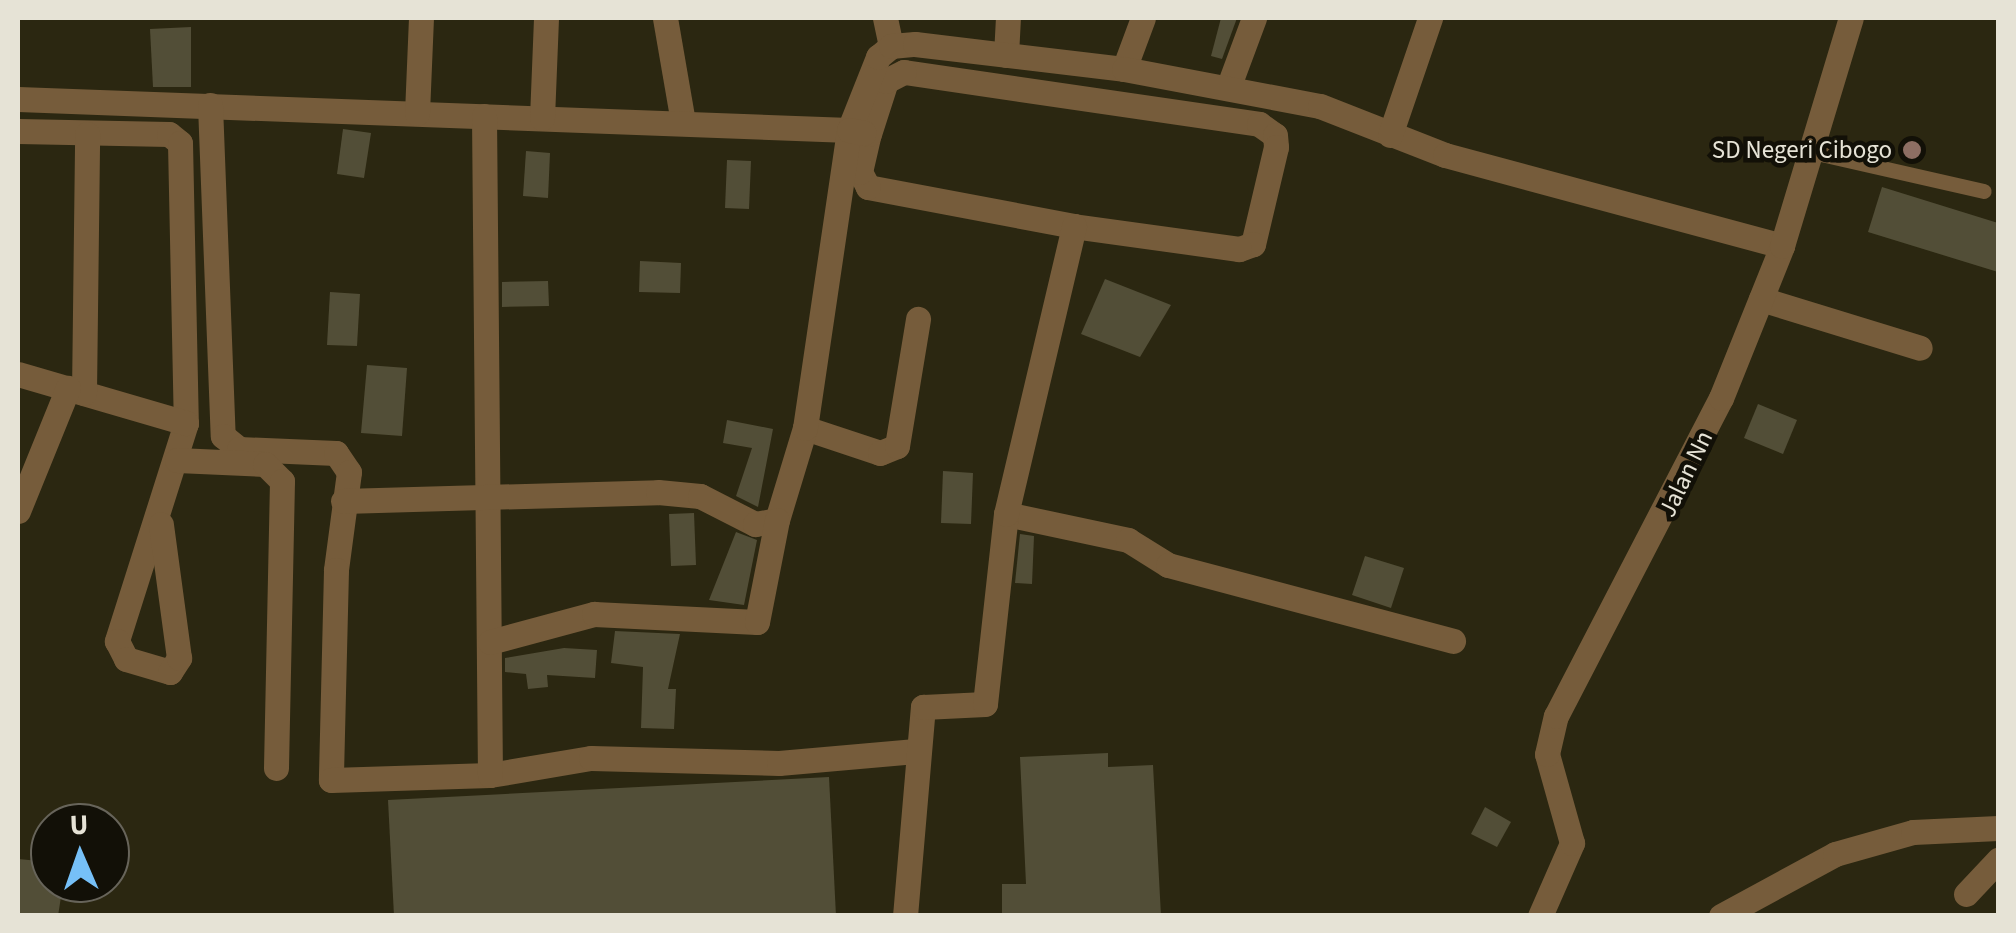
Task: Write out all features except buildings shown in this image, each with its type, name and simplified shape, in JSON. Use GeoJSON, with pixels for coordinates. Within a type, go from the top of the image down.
{"type":"FeatureCollection","features":[{"type":"Feature","properties":{"kind":"street"},"geometry":{"type":"LineString","coordinates":[[417,114],[421,18]]}},
{"type":"Feature","properties":{"kind":"street"},"geometry":{"type":"LineString","coordinates":[[542,118],[546,18]]}},
{"type":"Feature","properties":{"kind":"street"},"geometry":{"type":"LineString","coordinates":[[665,18],[682,122]]}},
{"type":"Feature","properties":{"kind":"street"},"geometry":{"type":"LineString","coordinates":[[886,18],[892,46]]}},
{"type":"Feature","properties":{"kind":"street"},"geometry":{"type":"LineString","coordinates":[[1006,54],[1008,18]]}},
{"type":"Feature","properties":{"kind":"street"},"geometry":{"type":"LineString","coordinates":[[1124,69],[1143,18]]}},
{"type":"Feature","properties":{"kind":"street"},"geometry":{"type":"LineString","coordinates":[[1228,88],[1254,18]]}},
{"type":"Feature","properties":{"kind":"street"},"geometry":{"type":"LineString","coordinates":[[1390,135],[1430,18]]}},
{"type":"Feature","properties":{"kind":"street","name":"Jalan Nn"},"geometry":{"type":"LineString","coordinates":[[1540,916],[1572,844],[1547,754],[1556,716],[1694,460],[1782,246],[1851,18]]}},
{"type":"Feature","properties":{"kind":"street"},"geometry":{"type":"LineString","coordinates":[[490,642],[594,614],[758,622],[776,520],[805,428],[859,132],[878,57],[892,46],[1006,54],[1124,69],[1320,106],[1390,135],[1782,246]]}},
{"type":"Feature","properties":{"kind":"street"},"geometry":{"type":"LineString","coordinates":[[904,72],[1259,124],[1275,135],[1256,235],[1246,248],[1074,226],[868,187],[860,172],[859,132],[886,81],[904,72]]}},
{"type":"Feature","properties":{"kind":"street"},"geometry":{"type":"LineString","coordinates":[[18,100],[210,104],[859,132]]}},
{"type":"Feature","properties":{"kind":"street"},"geometry":{"type":"LineString","coordinates":[[210,104],[224,436],[240,449],[336,453],[350,472],[343,501],[331,780],[490,775],[591,758],[779,763],[915,751]]}},
{"type":"Feature","properties":{"kind":"street"},"geometry":{"type":"LineString","coordinates":[[484,116],[492,499],[490,775]]}},
{"type":"Feature","properties":{"kind":"street"},"geometry":{"type":"LineString","coordinates":[[18,131],[169,134],[180,143],[186,424],[160,524],[118,641],[126,659],[170,672],[180,658],[160,524]]}},
{"type":"Feature","properties":{"kind":"street"},"geometry":{"type":"LineString","coordinates":[[18,511],[76,391],[87,134]]}},
{"type":"Feature","properties":{"kind":"street"},"geometry":{"type":"LineString","coordinates":[[905,916],[915,751],[922,707],[985,704],[1006,514],[1074,226]]}},
{"type":"Feature","properties":{"kind":"street"},"geometry":{"type":"LineString","coordinates":[[1761,300],[1920,348]]}},
{"type":"Feature","properties":{"kind":"street"},"geometry":{"type":"LineString","coordinates":[[805,428],[880,452],[897,446],[918,320]]}},
{"type":"Feature","properties":{"kind":"street"},"geometry":{"type":"LineString","coordinates":[[18,374],[186,424]]}},
{"type":"Feature","properties":{"kind":"street"},"geometry":{"type":"LineString","coordinates":[[177,460],[266,464],[282,482],[276,768]]}},
{"type":"Feature","properties":{"kind":"street"},"geometry":{"type":"LineString","coordinates":[[343,501],[681,494],[755,524],[776,520]]}},
{"type":"Feature","properties":{"kind":"street"},"geometry":{"type":"LineString","coordinates":[[1006,514],[1128,540],[1168,565],[1453,640]]}},
{"type":"Feature","properties":{"kind":"street"},"geometry":{"type":"LineString","coordinates":[[1721,916],[1835,854],[1912,832],[1998,828]]}},
{"type":"Feature","properties":{"kind":"street"},"geometry":{"type":"LineString","coordinates":[[1966,894],[1998,860]]}},
{"type":"Feature","properties":{"kind":"lane"},"geometry":{"type":"LineString","coordinates":[[1812,152],[1984,191]]}},
{"type":"Feature","properties":{"kind":"place","name":"SD Negeri Cibogo"},"geometry":{"type":"Point","coordinates":[1912,150]}}]}
